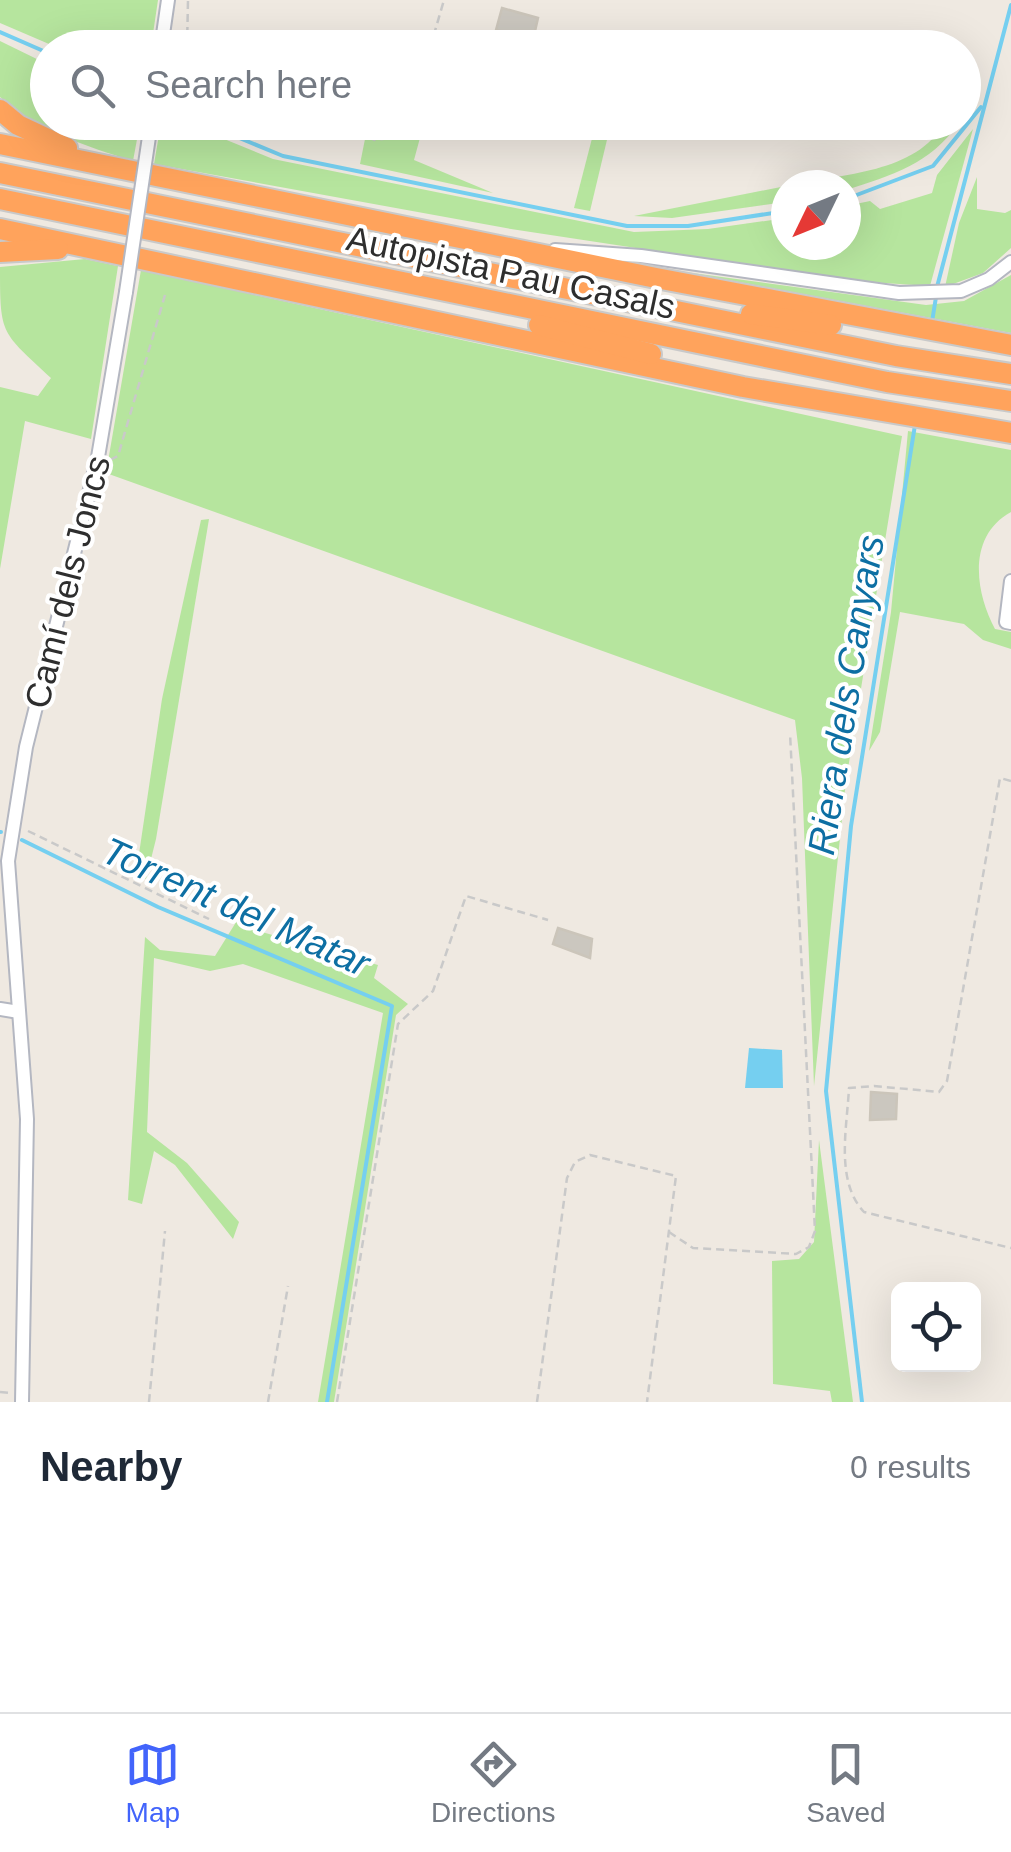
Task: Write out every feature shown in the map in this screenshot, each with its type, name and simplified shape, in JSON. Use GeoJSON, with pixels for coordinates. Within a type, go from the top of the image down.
{"type":"FeatureCollection","features":[{"type":"Feature","properties":{"kind":"highway"},"geometry":{"type":"LineString","coordinates":[[0,110],[30,129]]}},
{"type":"Feature","properties":{"kind":"highway"},"geometry":{"type":"LineString","coordinates":[[48,140],[116,165]]}},
{"type":"Feature","properties":{"kind":"highway"},"geometry":{"type":"LineString","coordinates":[[0,144],[894,328]]}},
{"type":"Feature","properties":{"kind":"highway","name":"Autopista Pau Casals"},"geometry":{"type":"LineString","coordinates":[[0,173],[610,299],[1011,374]]}},
{"type":"Feature","properties":{"kind":"highway","name":"Autopista Pau Casals"},"geometry":{"type":"LineString","coordinates":[[0,199],[467,298],[1011,402]]}},
{"type":"Feature","properties":{"kind":"highway"},"geometry":{"type":"LineString","coordinates":[[0,229],[799,395],[1011,433]]}},
{"type":"Feature","properties":{"kind":"highway"},"geometry":{"type":"LineString","coordinates":[[0,252],[42,248],[105,252]]}},
{"type":"Feature","properties":{"kind":"highway"},"geometry":{"type":"LineString","coordinates":[[467,298],[505,316],[799,395]]}},
{"type":"Feature","properties":{"kind":"highway"},"geometry":{"type":"LineString","coordinates":[[610,299],[894,328],[1011,345]]}},
{"type":"Feature","properties":{"kind":"street"},"geometry":{"type":"LineString","coordinates":[[164,30],[168,0]]}},
{"type":"Feature","properties":{"kind":"street","name":"Camí dels Joncs"},"geometry":{"type":"LineString","coordinates":[[22,1402],[29,1228],[8,860],[26,748],[95,468],[149,140]]}},
{"type":"Feature","properties":{"kind":"street"},"geometry":{"type":"LineString","coordinates":[[536,252],[621,254],[899,293],[960,291],[989,279],[1011,262]]}},
{"type":"Feature","properties":{"kind":"street"},"geometry":{"type":"LineString","coordinates":[[1011,581],[1006,622],[1011,623]]}},
{"type":"Feature","properties":{"kind":"street"},"geometry":{"type":"LineString","coordinates":[[0,1010],[19,1012]]}},
{"type":"Feature","properties":{"kind":"path"},"geometry":{"type":"LineString","coordinates":[[187,30],[188,0]]}},
{"type":"Feature","properties":{"kind":"path"},"geometry":{"type":"LineString","coordinates":[[435,30],[444,0]]}},
{"type":"Feature","properties":{"kind":"path"},"geometry":{"type":"LineString","coordinates":[[95,468],[118,456],[165,295]]}},
{"type":"Feature","properties":{"kind":"path"},"geometry":{"type":"LineString","coordinates":[[668,1232],[692,1248],[796,1254],[809,1247],[815,1231],[790,732]]}},
{"type":"Feature","properties":{"kind":"path"},"geometry":{"type":"LineString","coordinates":[[1011,780],[1000,778],[947,1082],[939,1092],[874,1086],[849,1088],[846,1181],[852,1200],[864,1212],[1011,1248]]}},
{"type":"Feature","properties":{"kind":"path"},"geometry":{"type":"LineString","coordinates":[[13,823],[209,920]]}},
{"type":"Feature","properties":{"kind":"path"},"geometry":{"type":"LineString","coordinates":[[336,1402],[398,1024],[433,991],[466,896],[548,920]]}},
{"type":"Feature","properties":{"kind":"path"},"geometry":{"type":"LineString","coordinates":[[537,1402],[567,1178],[575,1162],[590,1156],[676,1176],[647,1402]]}},
{"type":"Feature","properties":{"kind":"path"},"geometry":{"type":"LineString","coordinates":[[149,1402],[166,1231]]}},
{"type":"Feature","properties":{"kind":"path"},"geometry":{"type":"LineString","coordinates":[[268,1402],[288,1286]]}},
{"type":"Feature","properties":{"kind":"green space"},"geometry":{"type":"Polygon","coordinates":[[[0,0],[158,0],[154,30],[30,30],[30,36],[0,23],[0,0]]]}},
{"type":"Feature","properties":{"kind":"green space"},"geometry":{"type":"Polygon","coordinates":[[[0,41],[30,56],[30,119],[0,97],[0,41]]]}},
{"type":"Feature","properties":{"kind":"green space"},"geometry":{"type":"Polygon","coordinates":[[[73,140],[137,140],[133,161],[73,140]]]}},
{"type":"Feature","properties":{"kind":"green space"},"geometry":{"type":"Polygon","coordinates":[[[158,140],[227,140],[273,159],[634,232],[708,229],[771,220],[771,260],[861,260],[861,203],[870,201],[880,209],[932,193],[937,175],[964,140],[970,140],[930,286],[853,281],[511,229],[154,164],[158,140]]]}},
{"type":"Feature","properties":{"kind":"green space"},"geometry":{"type":"Polygon","coordinates":[[[365,140],[419,140],[414,160],[493,193],[360,164],[365,140]]]}},
{"type":"Feature","properties":{"kind":"green space"},"geometry":{"type":"Polygon","coordinates":[[[592,140],[607,140],[590,211],[574,208],[592,140]]]}},
{"type":"Feature","properties":{"kind":"green space"},"geometry":{"type":"Polygon","coordinates":[[[932,140],[945,140],[895,173],[861,185],[861,173],[897,162],[932,140]]]}},
{"type":"Feature","properties":{"kind":"green space"},"geometry":{"type":"Polygon","coordinates":[[[977,177],[977,209],[1005,213],[1011,210],[1011,248],[983,273],[945,287],[959,223],[977,177]]]}},
{"type":"Feature","properties":{"kind":"green space"},"geometry":{"type":"Polygon","coordinates":[[[771,189],[771,204],[672,218],[634,216],[771,189]]]}},
{"type":"Feature","properties":{"kind":"green space"},"geometry":{"type":"Polygon","coordinates":[[[85,259],[118,266],[91,439],[25,421],[0,569],[0,387],[38,396],[51,378],[7,331],[1,307],[0,267],[85,259]]]}},
{"type":"Feature","properties":{"kind":"green space"},"geometry":{"type":"Polygon","coordinates":[[[141,270],[902,436],[846,781],[814,1086],[802,778],[795,720],[106,473],[141,270]]]}},
{"type":"Feature","properties":{"kind":"green space"},"geometry":{"type":"Polygon","coordinates":[[[685,272],[926,305],[964,301],[1011,275],[1011,333],[685,272]]]}},
{"type":"Feature","properties":{"kind":"green space"},"geometry":{"type":"Polygon","coordinates":[[[908,431],[1011,450],[1011,512],[987,535],[979,566],[988,614],[995,629],[1011,632],[1011,649],[983,640],[964,624],[900,612],[880,732],[869,751],[891,612],[908,431]]]}},
{"type":"Feature","properties":{"kind":"green space"},"geometry":{"type":"Polygon","coordinates":[[[209,519],[146,879],[136,874],[162,699],[201,520],[209,519]]]}},
{"type":"Feature","properties":{"kind":"green space"},"geometry":{"type":"Polygon","coordinates":[[[238,919],[262,932],[378,965],[374,978],[408,1004],[396,1015],[334,1402],[318,1402],[383,1013],[243,964],[210,971],[154,958],[147,1132],[187,1163],[239,1222],[233,1239],[175,1165],[154,1151],[142,1204],[128,1200],[145,937],[160,950],[215,956],[238,919]]]}},
{"type":"Feature","properties":{"kind":"green space"},"geometry":{"type":"Polygon","coordinates":[[[819,1140],[853,1402],[832,1402],[830,1391],[773,1384],[772,1261],[799,1259],[814,1242],[819,1140]]]}},
{"type":"Feature","properties":{"kind":"water"},"geometry":{"type":"Polygon","coordinates":[[[749,1048],[782,1050],[783,1088],[745,1088],[749,1048]]]}},
{"type":"Feature","properties":{"kind":"building"},"geometry":{"type":"Polygon","coordinates":[[[502,8],[538,18],[535,30],[496,30],[502,8]]]}},
{"type":"Feature","properties":{"kind":"building"},"geometry":{"type":"Polygon","coordinates":[[[558,928],[592,939],[590,958],[553,944],[558,928]]]}},
{"type":"Feature","properties":{"kind":"building"},"geometry":{"type":"Polygon","coordinates":[[[871,1092],[897,1094],[896,1119],[870,1120],[871,1092]]]}},
{"type":"Feature","properties":{"kind":"waterway","name":"Riera dels Canyars"},"geometry":{"type":"LineString","coordinates":[[981,119],[1011,5]]}},
{"type":"Feature","properties":{"kind":"waterway"},"geometry":{"type":"LineString","coordinates":[[0,32],[30,45]]}},
{"type":"Feature","properties":{"kind":"waterway"},"geometry":{"type":"LineString","coordinates":[[244,140],[283,156],[627,226],[688,226],[771,213]]}},
{"type":"Feature","properties":{"kind":"waterway"},"geometry":{"type":"LineString","coordinates":[[861,193],[933,166],[954,140]]}},
{"type":"Feature","properties":{"kind":"waterway","name":"Riera dels Canyars"},"geometry":{"type":"LineString","coordinates":[[937,287],[976,140]]}},
{"type":"Feature","properties":{"kind":"waterway","name":"Riera dels Canyars"},"geometry":{"type":"LineString","coordinates":[[932,322],[936,297]]}},
{"type":"Feature","properties":{"kind":"waterway","name":"Riera dels Canyars"},"geometry":{"type":"LineString","coordinates":[[862,1402],[826,1091],[851,826],[915,425]]}},
{"type":"Feature","properties":{"kind":"waterway","name":"Torrent del Matar"},"geometry":{"type":"LineString","coordinates":[[22,840],[158,907],[392,1006],[327,1402]]}}]}
